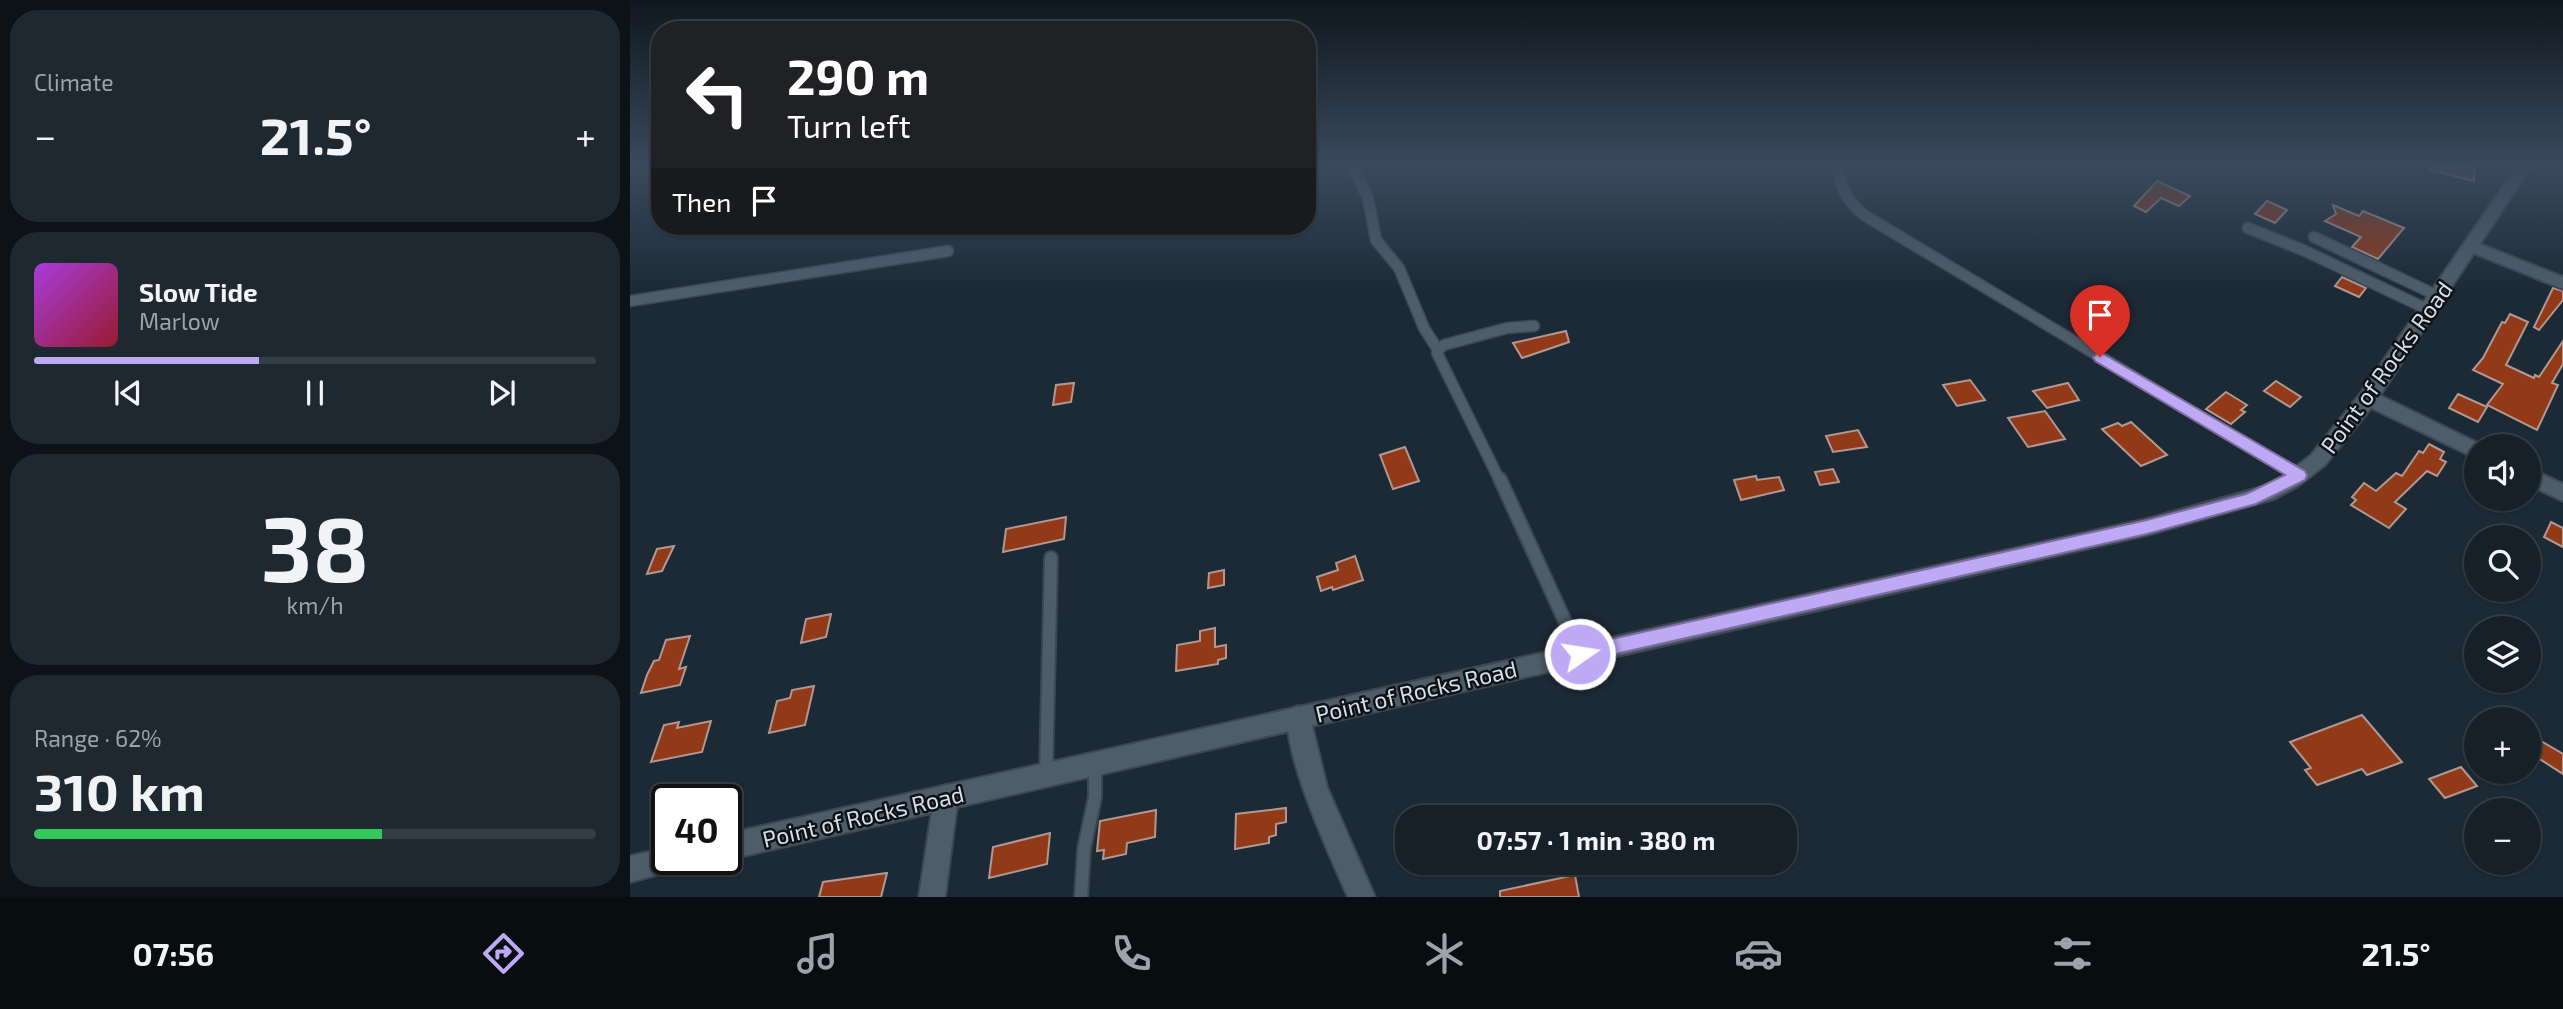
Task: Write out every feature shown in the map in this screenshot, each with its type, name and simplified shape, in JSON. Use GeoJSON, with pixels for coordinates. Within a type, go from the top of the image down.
{"type":"FeatureCollection","features":[{"type":"Feature","properties":{"kind":"street","name":"Point of Rocks Road"},"geometry":{"type":"LineString","coordinates":[[742,843],[2147,527],[2250,499],[2299,475],[2318,460],[2368,398],[2498,207]]}},
{"type":"Feature","properties":{"kind":"street"},"geometry":{"type":"LineString","coordinates":[[2472,246],[2563,283]]}},
{"type":"Feature","properties":{"kind":"street"},"geometry":{"type":"LineString","coordinates":[[2368,398],[2464,444]]}},
{"type":"Feature","properties":{"kind":"street"},"geometry":{"type":"LineString","coordinates":[[2541,482],[2563,493]]}},
{"type":"Feature","properties":{"kind":"street"},"geometry":{"type":"LineString","coordinates":[[1298,717],[1302,748],[1312,778],[1362,897]]}},
{"type":"Feature","properties":{"kind":"street"},"geometry":{"type":"LineString","coordinates":[[932,897],[946,797]]}},
{"type":"Feature","properties":{"kind":"street"},"geometry":{"type":"LineString","coordinates":[[630,869],[651,864]]}},
{"type":"Feature","properties":{"kind":"lane"},"geometry":{"type":"LineString","coordinates":[[1370,207],[1376,240],[1399,268],[1424,328],[1438,349],[1437,353],[1478,432],[1580,654]]}},
{"type":"Feature","properties":{"kind":"lane"},"geometry":{"type":"LineString","coordinates":[[1856,207],[1864,215],[2299,475]]}},
{"type":"Feature","properties":{"kind":"lane"},"geometry":{"type":"LineString","coordinates":[[2248,228],[2434,303]]}},
{"type":"Feature","properties":{"kind":"lane"},"geometry":{"type":"LineString","coordinates":[[2314,237],[2434,303]]}},
{"type":"Feature","properties":{"kind":"lane"},"geometry":{"type":"LineString","coordinates":[[630,302],[948,251]]}},
{"type":"Feature","properties":{"kind":"lane"},"geometry":{"type":"LineString","coordinates":[[1438,349],[1507,328],[1534,326]]}},
{"type":"Feature","properties":{"kind":"lane"},"geometry":{"type":"LineString","coordinates":[[1046,775],[1051,558]]}},
{"type":"Feature","properties":{"kind":"lane"},"geometry":{"type":"LineString","coordinates":[[1081,897],[1080,873],[1095,797],[1095,764]]}},
{"type":"Feature","properties":{"kind":"building"},"geometry":{"type":"Polygon","coordinates":[[[2136,207],[2152,207],[2146,212],[2136,207]]]}},
{"type":"Feature","properties":{"kind":"building"},"geometry":{"type":"Polygon","coordinates":[[[2262,207],[2280,207],[2287,210],[2275,223],[2255,214],[2262,207]]]}},
{"type":"Feature","properties":{"kind":"building"},"geometry":{"type":"Polygon","coordinates":[[[2334,207],[2359,216],[2363,211],[2404,228],[2378,259],[2352,247],[2361,237],[2325,221],[2336,214],[2334,207]]]}},
{"type":"Feature","properties":{"kind":"building"},"geometry":{"type":"Polygon","coordinates":[[[2342,277],[2366,288],[2359,297],[2335,286],[2342,277]]]}},
{"type":"Feature","properties":{"kind":"building"},"geometry":{"type":"Polygon","coordinates":[[[2553,288],[2563,291],[2563,300],[2539,330],[2534,327],[2553,288]]]}},
{"type":"Feature","properties":{"kind":"building"},"geometry":{"type":"Polygon","coordinates":[[[2510,314],[2528,322],[2506,365],[2534,378],[2535,375],[2539,377],[2563,341],[2563,364],[2552,383],[2558,385],[2537,430],[2487,405],[2503,384],[2473,370],[2483,358],[2502,322],[2505,323],[2510,314]]]}},
{"type":"Feature","properties":{"kind":"building"},"geometry":{"type":"Polygon","coordinates":[[[1566,331],[1569,342],[1522,358],[1513,343],[1566,331]]]}},
{"type":"Feature","properties":{"kind":"building"},"geometry":{"type":"Polygon","coordinates":[[[1970,380],[1985,400],[1957,406],[1943,385],[1970,380]]]}},
{"type":"Feature","properties":{"kind":"building"},"geometry":{"type":"Polygon","coordinates":[[[2276,381],[2301,397],[2290,407],[2264,391],[2276,381]]]}},
{"type":"Feature","properties":{"kind":"building"},"geometry":{"type":"Polygon","coordinates":[[[1074,383],[1071,402],[1053,405],[1056,385],[1074,383]]]}},
{"type":"Feature","properties":{"kind":"building"},"geometry":{"type":"Polygon","coordinates":[[[2068,383],[2079,400],[2047,408],[2033,391],[2068,383]]]}},
{"type":"Feature","properties":{"kind":"building"},"geometry":{"type":"Polygon","coordinates":[[[2226,392],[2247,405],[2241,410],[2245,412],[2231,424],[2206,409],[2226,392]]]}},
{"type":"Feature","properties":{"kind":"building"},"geometry":{"type":"Polygon","coordinates":[[[2458,394],[2487,407],[2478,422],[2449,408],[2458,394]]]}},
{"type":"Feature","properties":{"kind":"building"},"geometry":{"type":"Polygon","coordinates":[[[2045,411],[2065,439],[2028,447],[2008,418],[2045,411]]]}},
{"type":"Feature","properties":{"kind":"building"},"geometry":{"type":"Polygon","coordinates":[[[2131,422],[2167,455],[2141,466],[2102,429],[2131,422]]]}},
{"type":"Feature","properties":{"kind":"building"},"geometry":{"type":"Polygon","coordinates":[[[1858,430],[1867,447],[1833,452],[1826,436],[1858,430]]]}},
{"type":"Feature","properties":{"kind":"building"},"geometry":{"type":"Polygon","coordinates":[[[2429,444],[2444,452],[2440,459],[2446,462],[2437,476],[2427,471],[2395,502],[2406,509],[2389,528],[2351,505],[2356,500],[2352,497],[2364,483],[2376,491],[2396,473],[2402,476],[2419,451],[2423,453],[2429,444]]]}},
{"type":"Feature","properties":{"kind":"building"},"geometry":{"type":"Polygon","coordinates":[[[1405,447],[1419,481],[1393,489],[1380,455],[1405,447]]]}},
{"type":"Feature","properties":{"kind":"building"},"geometry":{"type":"Polygon","coordinates":[[[1833,469],[1839,482],[1820,485],[1815,472],[1833,469]]]}},
{"type":"Feature","properties":{"kind":"building"},"geometry":{"type":"Polygon","coordinates":[[[1756,476],[1757,480],[1779,477],[1784,490],[1741,500],[1734,480],[1756,476]]]}},
{"type":"Feature","properties":{"kind":"building"},"geometry":{"type":"Polygon","coordinates":[[[1066,517],[1064,539],[1003,552],[1006,529],[1066,517]]]}},
{"type":"Feature","properties":{"kind":"building"},"geometry":{"type":"Polygon","coordinates":[[[2551,522],[2563,528],[2563,547],[2544,537],[2551,522]]]}},
{"type":"Feature","properties":{"kind":"building"},"geometry":{"type":"Polygon","coordinates":[[[674,546],[662,571],[647,574],[657,549],[674,546]]]}},
{"type":"Feature","properties":{"kind":"building"},"geometry":{"type":"Polygon","coordinates":[[[1355,556],[1363,580],[1321,591],[1317,577],[1338,570],[1336,563],[1355,556]]]}},
{"type":"Feature","properties":{"kind":"building"},"geometry":{"type":"Polygon","coordinates":[[[1224,570],[1224,585],[1208,588],[1209,573],[1224,570]]]}},
{"type":"Feature","properties":{"kind":"building"},"geometry":{"type":"Polygon","coordinates":[[[831,614],[826,637],[801,643],[806,619],[831,614]]]}},
{"type":"Feature","properties":{"kind":"building"},"geometry":{"type":"Polygon","coordinates":[[[1215,628],[1215,647],[1226,645],[1226,658],[1218,660],[1218,664],[1176,671],[1177,645],[1200,641],[1200,631],[1215,628]]]}},
{"type":"Feature","properties":{"kind":"building"},"geometry":{"type":"Polygon","coordinates":[[[690,636],[679,669],[686,667],[680,685],[641,693],[647,675],[654,661],[659,660],[666,640],[690,636]]]}},
{"type":"Feature","properties":{"kind":"building"},"geometry":{"type":"Polygon","coordinates":[[[814,686],[805,725],[769,733],[777,701],[790,698],[792,690],[814,686]]]}},
{"type":"Feature","properties":{"kind":"building"},"geometry":{"type":"Polygon","coordinates":[[[2362,715],[2402,762],[2367,775],[2362,769],[2317,785],[2305,770],[2311,768],[2290,742],[2362,715]]]}},
{"type":"Feature","properties":{"kind":"building"},"geometry":{"type":"Polygon","coordinates":[[[711,721],[702,752],[651,762],[664,725],[679,722],[677,728],[711,721]]]}},
{"type":"Feature","properties":{"kind":"building"},"geometry":{"type":"Polygon","coordinates":[[[2541,741],[2563,754],[2563,774],[2541,760],[2541,741]]]}},
{"type":"Feature","properties":{"kind":"building"},"geometry":{"type":"Polygon","coordinates":[[[2461,767],[2464,771],[2464,784],[2477,786],[2445,798],[2429,779],[2461,767]]]}},
{"type":"Feature","properties":{"kind":"building"},"geometry":{"type":"Polygon","coordinates":[[[1286,808],[1286,822],[1276,824],[1276,835],[1269,837],[1269,843],[1235,849],[1236,814],[1286,808]]]}},
{"type":"Feature","properties":{"kind":"building"},"geometry":{"type":"Polygon","coordinates":[[[1156,810],[1155,837],[1127,843],[1126,854],[1103,859],[1104,850],[1097,851],[1100,821],[1156,810]]]}},
{"type":"Feature","properties":{"kind":"building"},"geometry":{"type":"Polygon","coordinates":[[[1050,833],[1047,864],[989,878],[993,847],[1050,833]]]}},
{"type":"Feature","properties":{"kind":"building"},"geometry":{"type":"Polygon","coordinates":[[[887,873],[881,897],[819,897],[823,882],[887,873]]]}},
{"type":"Feature","properties":{"kind":"building"},"geometry":{"type":"Polygon","coordinates":[[[1575,875],[1579,897],[1500,897],[1500,891],[1575,875]]]}},
{"type":"Feature","properties":{"kind":"route"},"geometry":{"type":"LineString","coordinates":[[1580,654],[2147,527],[2250,499],[2299,475],[2100,357]]}}]}
